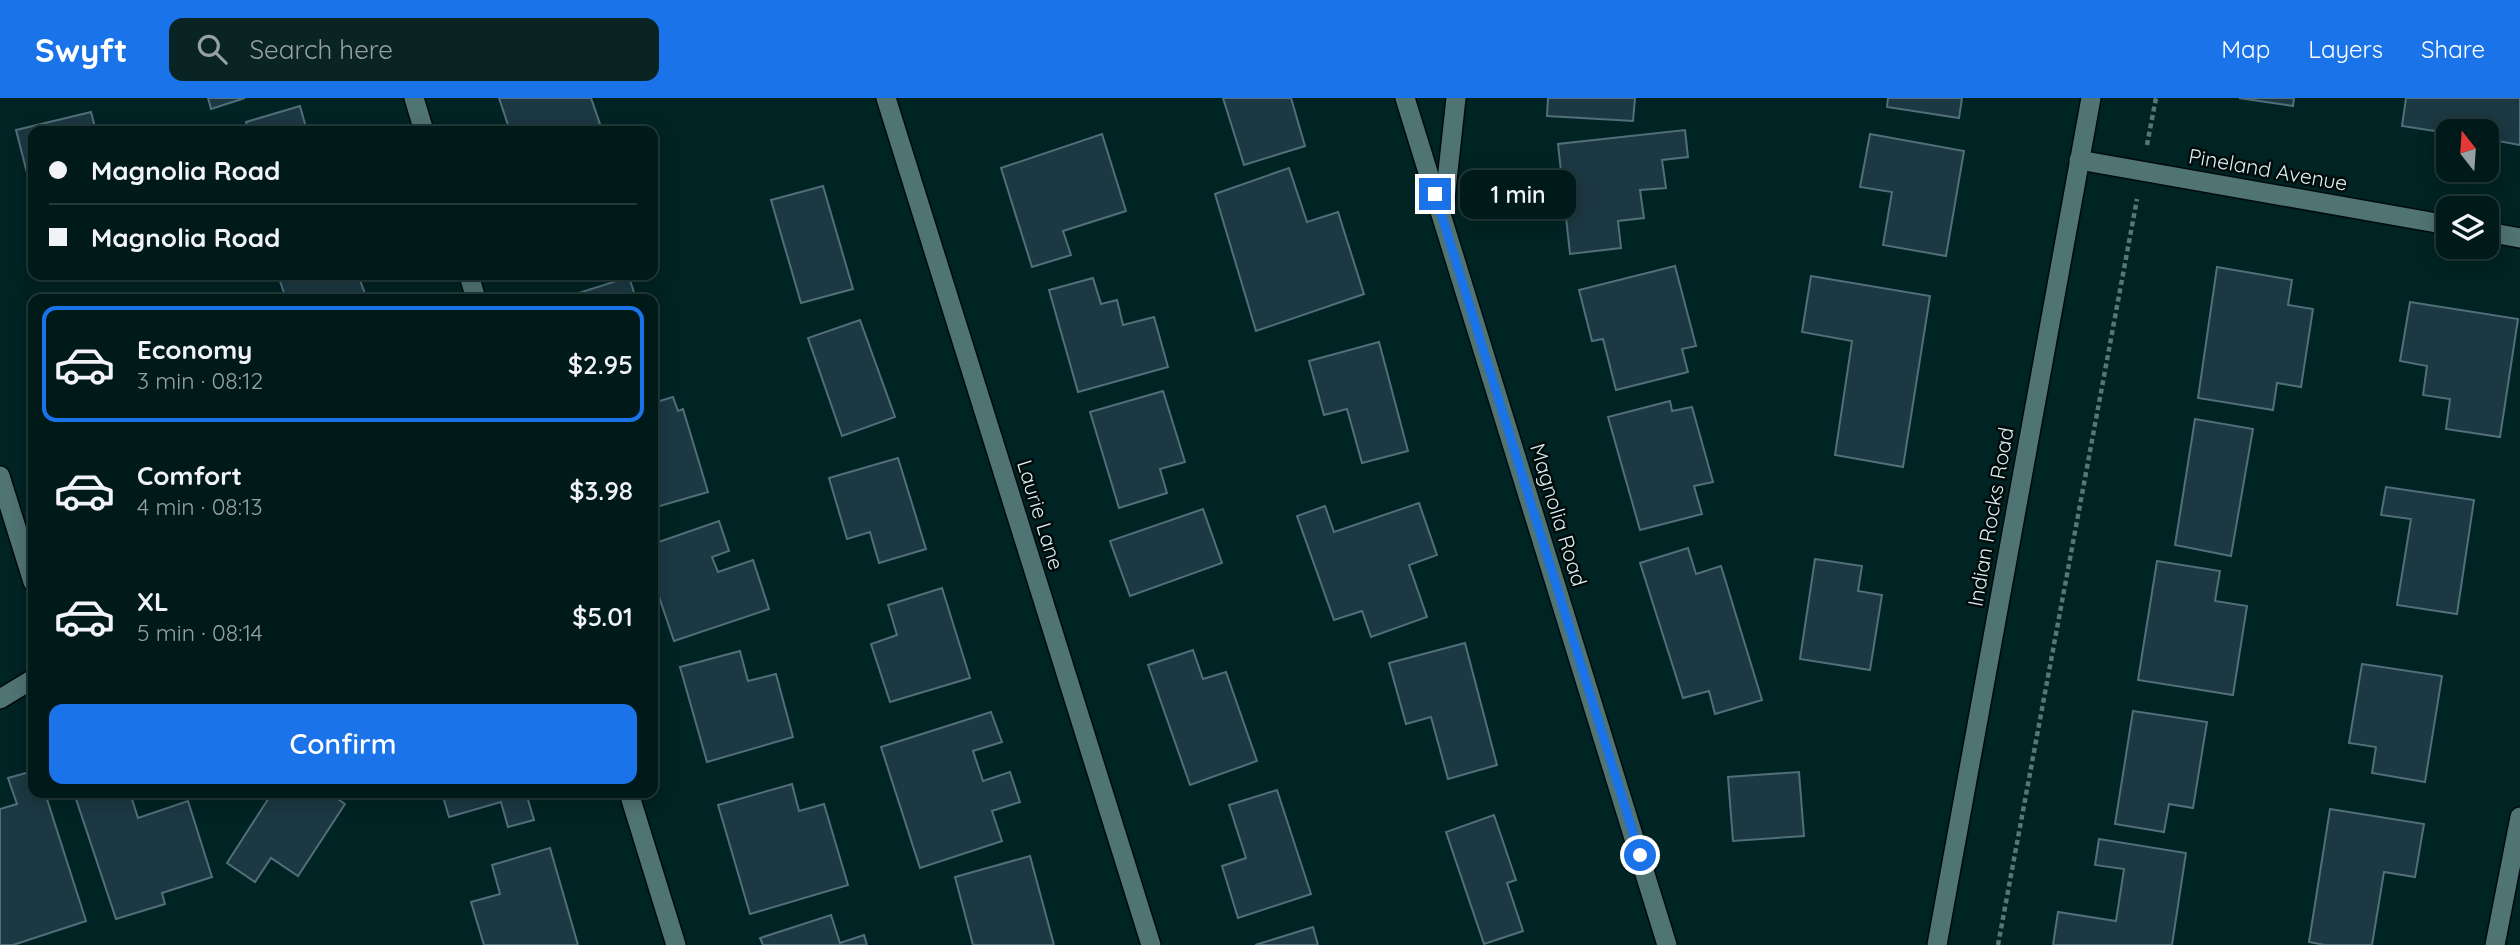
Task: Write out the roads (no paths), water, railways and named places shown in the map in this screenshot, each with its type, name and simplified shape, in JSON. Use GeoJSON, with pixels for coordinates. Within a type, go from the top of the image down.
{"type":"FeatureCollection","features":[{"type":"Feature","properties":{"kind":"street"},"geometry":{"type":"LineString","coordinates":[[414,98],[422,126]]}},
{"type":"Feature","properties":{"kind":"street","name":"Laurie Lane"},"geometry":{"type":"LineString","coordinates":[[886,98],[1151,945]]}},
{"type":"Feature","properties":{"kind":"street","name":"Magnolia Road"},"geometry":{"type":"LineString","coordinates":[[1405,98],[1667,945]]}},
{"type":"Feature","properties":{"kind":"street"},"geometry":{"type":"LineString","coordinates":[[1443,218],[1455,98]]}},
{"type":"Feature","properties":{"kind":"street","name":"Indian Rocks Road"},"geometry":{"type":"LineString","coordinates":[[1937,945],[2091,98]]}},
{"type":"Feature","properties":{"kind":"street","name":"Pineland Avenue"},"geometry":{"type":"LineString","coordinates":[[2079,160],[2436,223]]}},
{"type":"Feature","properties":{"kind":"street"},"geometry":{"type":"LineString","coordinates":[[2499,234],[2520,238]]}},
{"type":"Feature","properties":{"kind":"street"},"geometry":{"type":"LineString","coordinates":[[0,476],[28,566]]}},
{"type":"Feature","properties":{"kind":"street"},"geometry":{"type":"LineString","coordinates":[[0,699],[28,682]]}},
{"type":"Feature","properties":{"kind":"street"},"geometry":{"type":"LineString","coordinates":[[631,798],[676,945]]}},
{"type":"Feature","properties":{"kind":"street"},"geometry":{"type":"LineString","coordinates":[[2495,945],[2520,817]]}}]}
